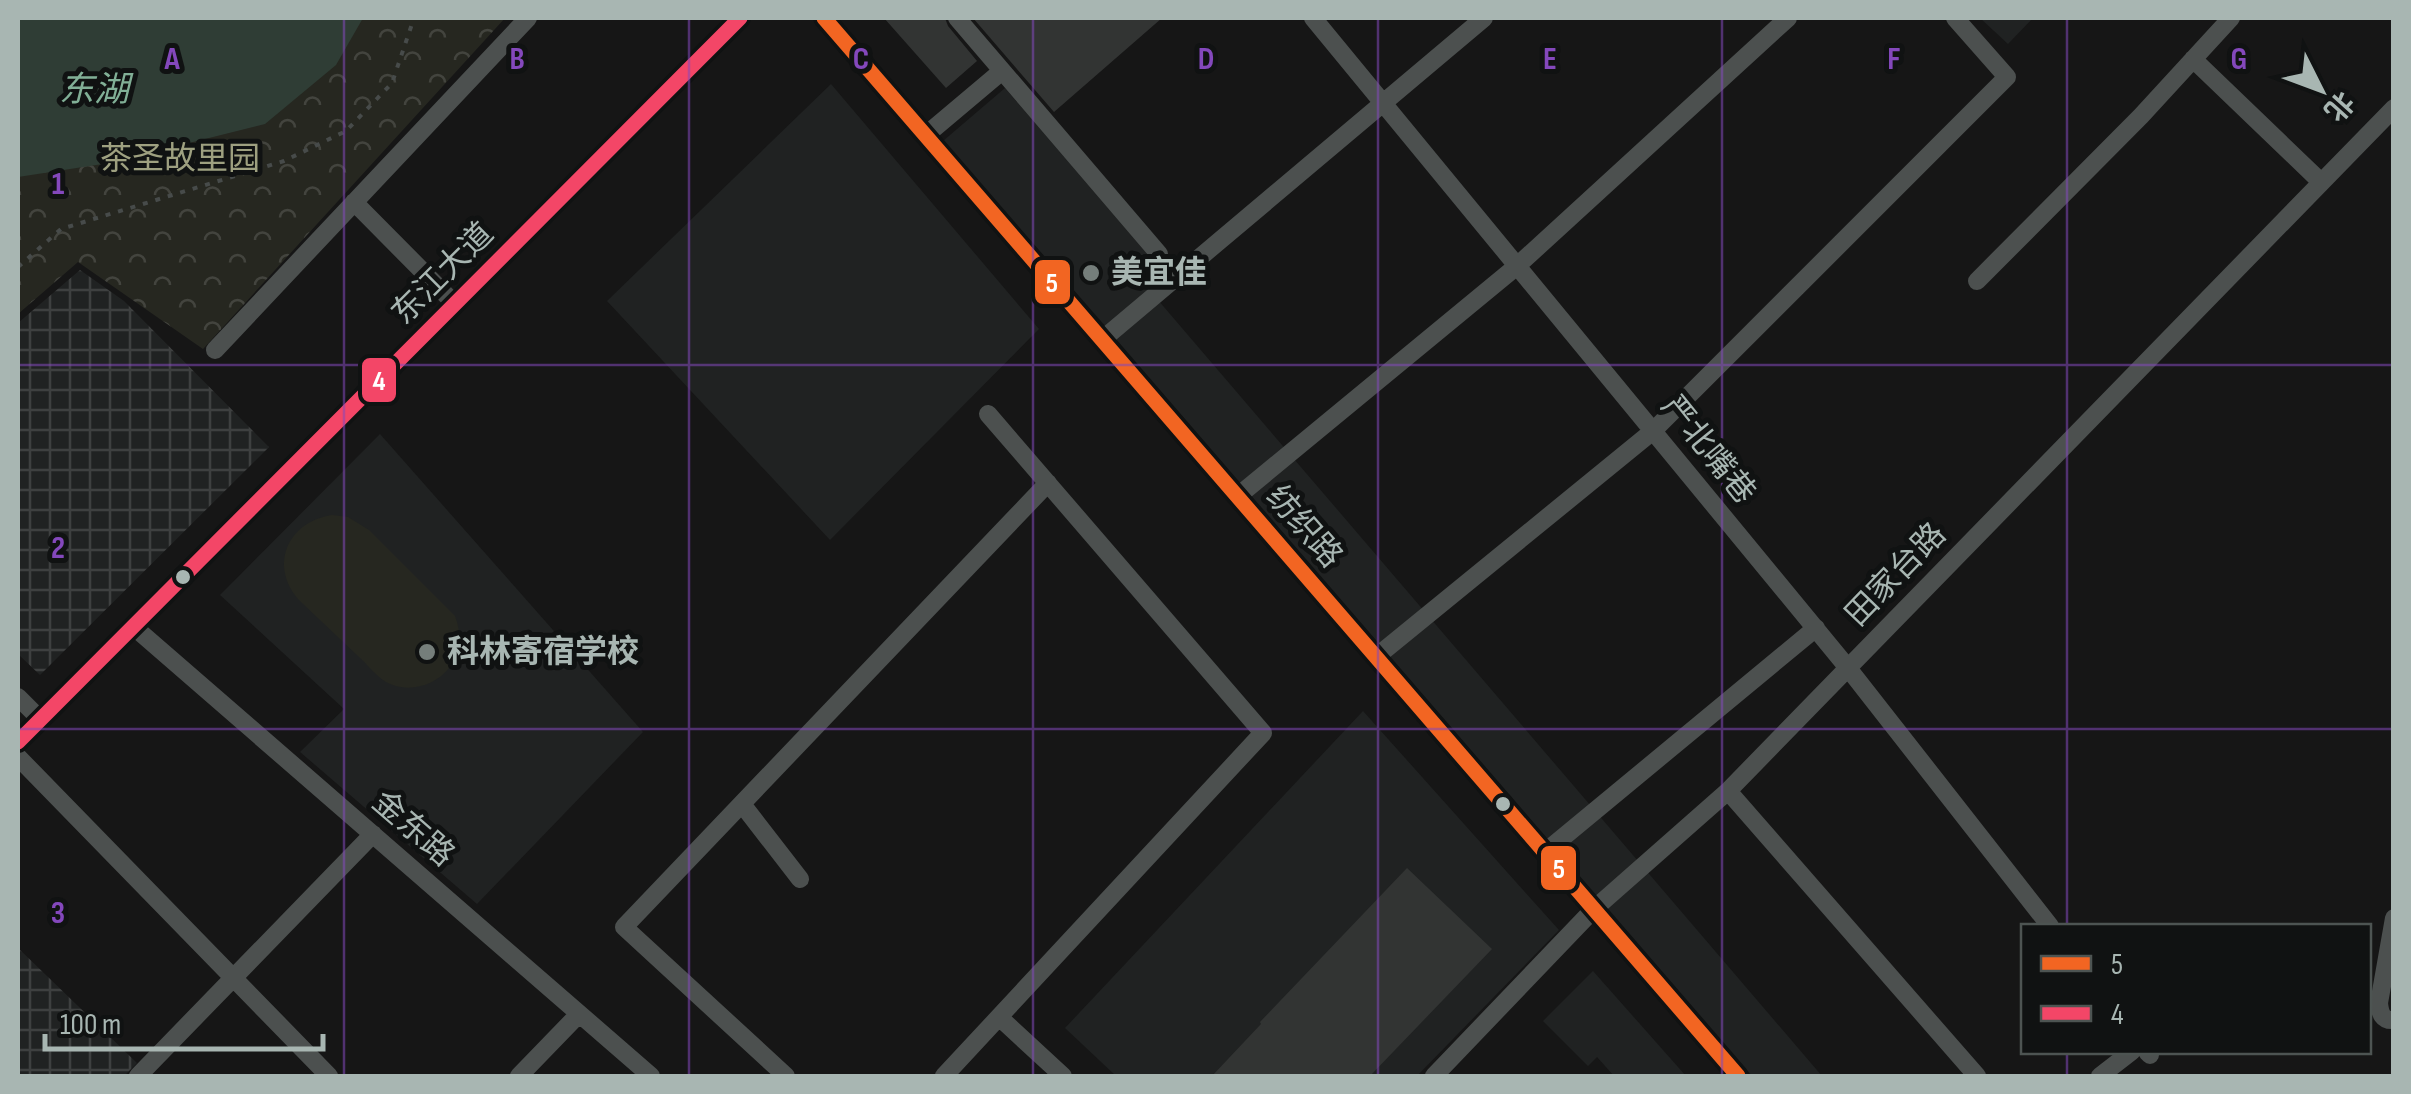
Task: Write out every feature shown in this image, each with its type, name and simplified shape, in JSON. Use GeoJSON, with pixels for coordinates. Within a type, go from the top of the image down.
{"type":"FeatureCollection","features":[{"type":"Feature","properties":{"kind":"street"},"geometry":{"type":"LineString","coordinates":[[215,350],[528,18]]}},
{"type":"Feature","properties":{"kind":"street","name":"东江大道"},"geometry":{"type":"LineString","coordinates":[[18,742],[740,18]]}},
{"type":"Feature","properties":{"kind":"street","name":"纺织路"},"geometry":{"type":"LineString","coordinates":[[824,18],[1738,1076]]}},
{"type":"Feature","properties":{"kind":"street"},"geometry":{"type":"LineString","coordinates":[[956,18],[1159,254]]}},
{"type":"Feature","properties":{"kind":"street","name":"严北嘴巷"},"geometry":{"type":"LineString","coordinates":[[1313,18],[1816,628],[2048,924]]}},
{"type":"Feature","properties":{"kind":"street"},"geometry":{"type":"LineString","coordinates":[[1103,339],[1484,18]]}},
{"type":"Feature","properties":{"kind":"street"},"geometry":{"type":"LineString","coordinates":[[1238,496],[1518,266],[1788,18]]}},
{"type":"Feature","properties":{"kind":"street"},"geometry":{"type":"LineString","coordinates":[[1376,657],[1653,431],[2008,77],[1956,18]]}},
{"type":"Feature","properties":{"kind":"street"},"geometry":{"type":"LineString","coordinates":[[1977,281],[2141,116],[2231,18]]}},
{"type":"Feature","properties":{"kind":"street"},"geometry":{"type":"LineString","coordinates":[[2193,59],[2321,182]]}},
{"type":"Feature","properties":{"kind":"street"},"geometry":{"type":"LineString","coordinates":[[926,136],[1002,70]]}},
{"type":"Feature","properties":{"kind":"street","name":"田家台路"},"geometry":{"type":"LineString","coordinates":[[1434,1076],[1593,910],[1728,791],[2394,108]]}},
{"type":"Feature","properties":{"kind":"street"},"geometry":{"type":"LineString","coordinates":[[354,202],[455,304]]}},
{"type":"Feature","properties":{"kind":"street"},"geometry":{"type":"LineString","coordinates":[[944,1076],[1263,733],[988,414]]}},
{"type":"Feature","properties":{"kind":"street"},"geometry":{"type":"LineString","coordinates":[[786,1076],[624,926],[1048,483]]}},
{"type":"Feature","properties":{"kind":"street","name":"金东路"},"geometry":{"type":"LineString","coordinates":[[134,627],[651,1076]]}},
{"type":"Feature","properties":{"kind":"street"},"geometry":{"type":"LineString","coordinates":[[1544,853],[1816,628]]}},
{"type":"Feature","properties":{"kind":"street"},"geometry":{"type":"LineString","coordinates":[[18,697],[40,720]]}},
{"type":"Feature","properties":{"kind":"street"},"geometry":{"type":"LineString","coordinates":[[18,757],[329,1076]]}},
{"type":"Feature","properties":{"kind":"street"},"geometry":{"type":"LineString","coordinates":[[1728,791],[1977,1076]]}},
{"type":"Feature","properties":{"kind":"street"},"geometry":{"type":"LineString","coordinates":[[742,804],[800,879]]}},
{"type":"Feature","properties":{"kind":"street"},"geometry":{"type":"LineString","coordinates":[[138,1076],[373,834]]}},
{"type":"Feature","properties":{"kind":"street"},"geometry":{"type":"LineString","coordinates":[[2394,918],[2378,1004],[2384,1018],[2394,1020]]}},
{"type":"Feature","properties":{"kind":"street"},"geometry":{"type":"LineString","coordinates":[[519,1076],[580,1014]]}},
{"type":"Feature","properties":{"kind":"street"},"geometry":{"type":"LineString","coordinates":[[1000,1016],[1063,1076]]}},
{"type":"Feature","properties":{"kind":"street"},"geometry":{"type":"LineString","coordinates":[[2100,1076],[2128,1054]]}},
{"type":"Feature","properties":{"kind":"path"},"geometry":{"type":"LineString","coordinates":[[18,267],[61,229],[284,161],[346,131],[392,83],[414,18]]}},
{"type":"Feature","properties":{"kind":"shaded area"},"geometry":{"type":"Polygon","coordinates":[[[1980,18],[2033,18],[2008,44],[1980,18]]]}},
{"type":"Feature","properties":{"kind":"shaded area"},"geometry":{"type":"Polygon","coordinates":[[[831,84],[1039,329],[830,540],[607,301],[831,84]]]}},
{"type":"Feature","properties":{"kind":"shaded area"},"geometry":{"type":"Polygon","coordinates":[[[1005,88],[1167,277],[1107,328],[943,141],[1005,88]]]}},
{"type":"Feature","properties":{"kind":"shaded area"},"geometry":{"type":"Polygon","coordinates":[[[80,270],[124,301],[269,447],[40,675],[18,654],[18,323],[80,270]]]}},
{"type":"Feature","properties":{"kind":"shaded area"},"geometry":{"type":"Polygon","coordinates":[[[1158,300],[1822,1076],[1752,1076],[1114,337],[1158,300]]]}},
{"type":"Feature","properties":{"kind":"shaded area","name":"科林寄宿学校"},"geometry":{"type":"Polygon","coordinates":[[[380,434],[643,732],[477,904],[300,752],[344,709],[220,595],[380,434]]]}},
{"type":"Feature","properties":{"kind":"shaded area"},"geometry":{"type":"Polygon","coordinates":[[[1363,711],[1559,930],[1417,1076],[1116,1076],[1065,1028],[1363,711]]]}},
{"type":"Feature","properties":{"kind":"shaded area"},"geometry":{"type":"Polygon","coordinates":[[[18,948],[137,1063],[124,1076],[18,1076],[18,948]]]}},
{"type":"Feature","properties":{"kind":"shaded area"},"geometry":{"type":"Polygon","coordinates":[[[1593,971],[1686,1076],[1614,1076],[1597,1057],[1588,1066],[1543,1021],[1593,971]]]}},
{"type":"Feature","properties":{"kind":"green space","name":"茶圣故里园"},"geometry":{"type":"Polygon","coordinates":[[[18,18],[505,18],[203,349],[78,262],[18,314],[18,18]]]}},
{"type":"Feature","properties":{"kind":"green space"},"geometry":{"type":"Polygon","coordinates":[[[348,517],[369,530],[455,616],[458,649],[449,668],[436,679],[411,688],[386,682],[291,589],[284,561],[293,537],[316,519],[348,517]]]}},
{"type":"Feature","properties":{"kind":"water","name":"东湖"},"geometry":{"type":"Polygon","coordinates":[[[18,18],[363,18],[336,65],[265,124],[109,163],[18,177],[18,18]]]}},
{"type":"Feature","properties":{"kind":"building"},"geometry":{"type":"Polygon","coordinates":[[[884,18],[945,18],[977,61],[946,88],[884,18]]]}},
{"type":"Feature","properties":{"kind":"building"},"geometry":{"type":"Polygon","coordinates":[[[973,18],[1162,18],[1054,112],[973,18]]]}},
{"type":"Feature","properties":{"kind":"building"},"geometry":{"type":"Polygon","coordinates":[[[1407,868],[1492,949],[1370,1076],[1212,1076],[1260,1022],[1407,868]]]}},
{"type":"Feature","properties":{"kind":"transit line","name":"4"},"geometry":{"type":"LineString","coordinates":[[18,742],[740,18]]}},
{"type":"Feature","properties":{"kind":"transit line","name":"5"},"geometry":{"type":"LineString","coordinates":[[824,18],[1738,1076]]}},
{"type":"Feature","properties":{"kind":"place","name":"美宜佳"},"geometry":{"type":"Point","coordinates":[1091,273]}},
{"type":"Feature","properties":{"kind":"place","name":"科林寄宿学校"},"geometry":{"type":"Point","coordinates":[427,652]}}]}
